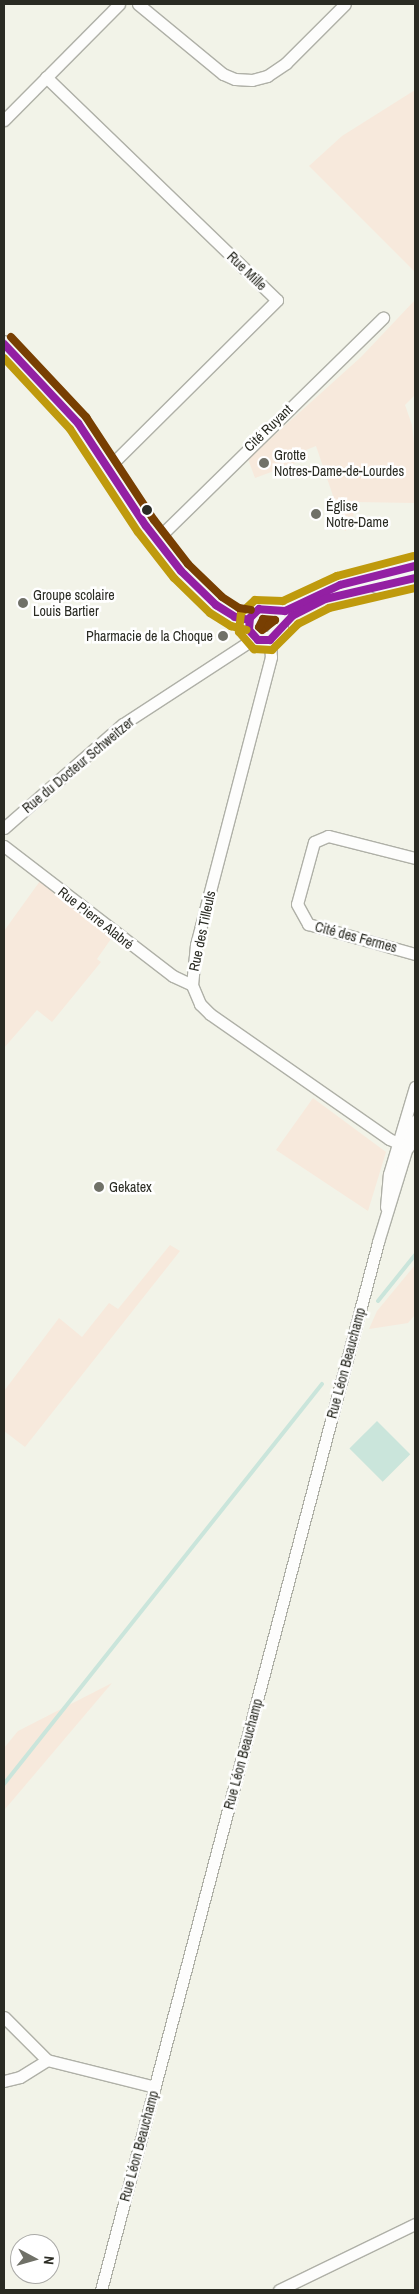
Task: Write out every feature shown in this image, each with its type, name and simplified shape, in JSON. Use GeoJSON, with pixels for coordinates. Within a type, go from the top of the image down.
{"type":"FeatureCollection","features":[{"type":"Feature","properties":{"kind":"main road"},"geometry":{"type":"LineString","coordinates":[[4,344],[58,398],[156,540],[204,596],[234,617],[249,620]]}},
{"type":"Feature","properties":{"kind":"main road"},"geometry":{"type":"LineString","coordinates":[[415,566],[340,585],[290,610],[259,609],[249,620],[249,630],[262,639],[281,627],[292,616],[325,599],[381,584],[415,578]]}},
{"type":"Feature","properties":{"kind":"main road"},"geometry":{"type":"LineString","coordinates":[[271,610],[279,617],[281,627]]}},
{"type":"Feature","properties":{"kind":"street"},"geometry":{"type":"LineString","coordinates":[[4,120],[119,4]]}},
{"type":"Feature","properties":{"kind":"street"},"geometry":{"type":"LineString","coordinates":[[138,4],[223,74],[252,80],[267,76],[286,63],[346,4]]}},
{"type":"Feature","properties":{"kind":"street","name":"Rue Mille"},"geometry":{"type":"LineString","coordinates":[[46,77],[277,300],[108,468]]}},
{"type":"Feature","properties":{"kind":"street","name":"Cité Ruyant"},"geometry":{"type":"LineString","coordinates":[[156,540],[383,318]]}},
{"type":"Feature","properties":{"kind":"street","name":"Rue du Docteur Schweitzer"},"geometry":{"type":"LineString","coordinates":[[4,828],[123,724],[262,639]]}},
{"type":"Feature","properties":{"kind":"street","name":"Rue des Tilleuls"},"geometry":{"type":"LineString","coordinates":[[262,639],[271,657],[196,945],[192,985],[200,1004],[210,1014],[397,1143],[408,1147]]}},
{"type":"Feature","properties":{"kind":"street","name":"Cité des Fermes"},"geometry":{"type":"LineString","coordinates":[[415,858],[328,836],[314,842],[298,904],[308,924],[415,954]]}},
{"type":"Feature","properties":{"kind":"street","name":"Rue Pierre Alabré"},"geometry":{"type":"LineString","coordinates":[[4,846],[173,976],[192,985]]}},
{"type":"Feature","properties":{"kind":"street","name":"Rue Léon Beauchamp"},"geometry":{"type":"LineString","coordinates":[[385,1218],[387,1183],[397,1143],[415,1087]]}},
{"type":"Feature","properties":{"kind":"street","name":"Rue Léon Beauchamp"},"geometry":{"type":"LineString","coordinates":[[101,2290],[385,1218],[415,1121]]}},
{"type":"Feature","properties":{"kind":"street"},"geometry":{"type":"LineString","coordinates":[[4,2016],[47,2060],[155,2087]]}},
{"type":"Feature","properties":{"kind":"street"},"geometry":{"type":"LineString","coordinates":[[4,2082],[20,2077],[47,2060]]}},
{"type":"Feature","properties":{"kind":"street"},"geometry":{"type":"LineString","coordinates":[[279,2290],[415,2224]]}},
{"type":"Feature","properties":{"kind":"shaded area"},"geometry":{"type":"Polygon","coordinates":[[[415,90],[415,272],[309,166],[342,136],[415,90]]]}},
{"type":"Feature","properties":{"kind":"shaded area"},"geometry":{"type":"Polygon","coordinates":[[[415,300],[415,395],[405,405],[412,425],[415,453],[415,503],[354,502],[353,525],[345,531],[316,446],[306,450],[309,458],[255,478],[248,459],[361,357],[415,300]]]}},
{"type":"Feature","properties":{"kind":"shaded area"},"geometry":{"type":"Polygon","coordinates":[[[40,881],[113,936],[97,959],[101,962],[52,1022],[37,1010],[4,1048],[4,931],[40,881]]]}},
{"type":"Feature","properties":{"kind":"shaded area"},"geometry":{"type":"Polygon","coordinates":[[[313,1098],[386,1152],[368,1211],[276,1150],[313,1098]]]}},
{"type":"Feature","properties":{"kind":"shaded area"},"geometry":{"type":"Polygon","coordinates":[[[170,1245],[180,1251],[25,1447],[4,1431],[4,1391],[59,1318],[82,1337],[109,1303],[118,1309],[170,1245]]]}},
{"type":"Feature","properties":{"kind":"shaded area"},"geometry":{"type":"Polygon","coordinates":[[[415,1265],[415,1315],[408,1323],[369,1329],[377,1311],[415,1265]]]}},
{"type":"Feature","properties":{"kind":"shaded area"},"geometry":{"type":"Polygon","coordinates":[[[112,1683],[4,1810],[4,1748],[18,1731],[112,1683]]]}},
{"type":"Feature","properties":{"kind":"water"},"geometry":{"type":"Polygon","coordinates":[[[377,1421],[410,1454],[383,1482],[349,1449],[377,1421]]]}},
{"type":"Feature","properties":{"kind":"waterway"},"geometry":{"type":"LineString","coordinates":[[378,1301],[415,1255]]}},
{"type":"Feature","properties":{"kind":"waterway"},"geometry":{"type":"LineString","coordinates":[[4,1784],[322,1384]]}},
{"type":"Feature","properties":{"kind":"transit line"},"geometry":{"type":"LineString","coordinates":[[11,337],[86,417],[154,520],[188,564],[222,597],[239,608],[251,610]]}},
{"type":"Feature","properties":{"kind":"transit line"},"geometry":{"type":"LineString","coordinates":[[4,344],[78,423],[146,526],[181,571],[216,605],[235,617],[249,620]]}},
{"type":"Feature","properties":{"kind":"transit line"},"geometry":{"type":"LineString","coordinates":[[4,358],[70,429],[138,532],[174,578],[210,613],[231,626],[247,630]]}},
{"type":"Feature","properties":{"kind":"transit line"},"geometry":{"type":"LineString","coordinates":[[413,556],[337,576],[283,601],[255,600],[241,613],[239,632],[254,649],[272,650],[298,624],[329,608],[415,588]]}},
{"type":"Feature","properties":{"kind":"transit line"},"geometry":{"type":"LineString","coordinates":[[415,566],[340,585],[285,611],[259,609],[250,618],[249,630],[258,640],[270,640],[292,616],[325,599],[415,578]]}},
{"type":"Feature","properties":{"kind":"transit line"},"geometry":{"type":"LineString","coordinates":[[263,619],[275,620],[262,630],[259,627],[263,619]]}},
{"type":"Feature","properties":{"kind":"place","name":"Grotte Notres-Dame-de-Lourdes"},"geometry":{"type":"Point","coordinates":[264,463]}},
{"type":"Feature","properties":{"kind":"place","name":"Église Notre-Dame"},"geometry":{"type":"Point","coordinates":[316,514]}},
{"type":"Feature","properties":{"kind":"place","name":"Groupe scolaire Louis Bartier"},"geometry":{"type":"Point","coordinates":[23,603]}},
{"type":"Feature","properties":{"kind":"place","name":"Pharmacie de la Choque"},"geometry":{"type":"Point","coordinates":[223,636]}},
{"type":"Feature","properties":{"kind":"place","name":"Gekatex"},"geometry":{"type":"Point","coordinates":[99,1187]}}]}
